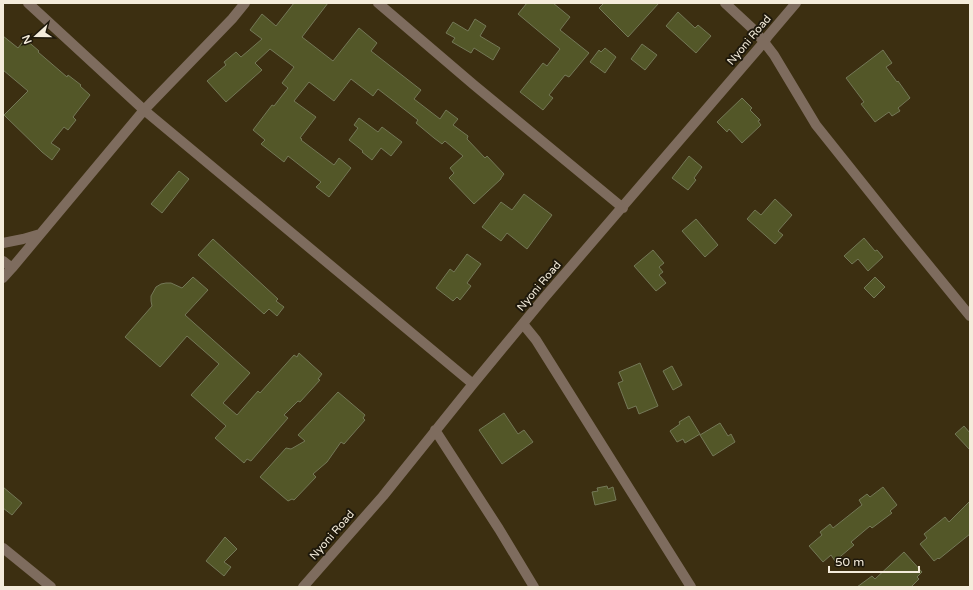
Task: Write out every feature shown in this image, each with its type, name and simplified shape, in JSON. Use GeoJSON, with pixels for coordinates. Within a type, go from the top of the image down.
{"type":"FeatureCollection","features":[{"type":"Feature","properties":{"kind":"street"},"geometry":{"type":"LineString","coordinates":[[28,3],[144,110],[473,384]]}},
{"type":"Feature","properties":{"kind":"street"},"geometry":{"type":"LineString","coordinates":[[3,278],[144,110],[232,19],[245,3]]}},
{"type":"Feature","properties":{"kind":"street"},"geometry":{"type":"LineString","coordinates":[[378,3],[474,86],[623,208]]}},
{"type":"Feature","properties":{"kind":"street"},"geometry":{"type":"LineString","coordinates":[[725,3],[754,30],[764,42],[774,55],[816,125],[898,229],[970,316]]}},
{"type":"Feature","properties":{"kind":"street","name":"Nyoni Road"},"geometry":{"type":"LineString","coordinates":[[303,587],[384,496],[435,430],[523,324],[796,3]]}},
{"type":"Feature","properties":{"kind":"street"},"geometry":{"type":"LineString","coordinates":[[3,242],[23,239],[40,234]]}},
{"type":"Feature","properties":{"kind":"street"},"geometry":{"type":"LineString","coordinates":[[3,261],[12,268]]}},
{"type":"Feature","properties":{"kind":"street"},"geometry":{"type":"LineString","coordinates":[[523,324],[536,340],[691,587]]}},
{"type":"Feature","properties":{"kind":"street"},"geometry":{"type":"LineString","coordinates":[[435,430],[534,587]]}},
{"type":"Feature","properties":{"kind":"street"},"geometry":{"type":"LineString","coordinates":[[3,548],[51,587]]}},
{"type":"Feature","properties":{"kind":"building"},"geometry":{"type":"Polygon","coordinates":[[[294,3],[328,3],[302,37],[333,61],[359,28],[377,43],[371,51],[421,90],[414,99],[440,119],[446,110],[458,119],[453,125],[468,136],[467,139],[485,158],[487,156],[504,174],[501,179],[474,204],[449,178],[454,173],[450,168],[463,156],[445,141],[442,144],[434,138],[416,123],[418,120],[378,89],[373,96],[351,79],[334,101],[309,82],[294,101],[316,117],[300,138],[302,139],[301,140],[334,165],[339,158],[351,168],[329,197],[316,187],[321,182],[288,156],[284,162],[261,144],[265,140],[253,130],[272,105],[274,106],[288,88],[282,83],[294,67],[270,49],[255,63],[262,70],[226,102],[207,81],[226,65],[224,62],[236,52],[241,57],[262,39],[250,30],[262,14],[276,26],[294,3]]]}},
{"type":"Feature","properties":{"kind":"building"},"geometry":{"type":"Polygon","coordinates":[[[527,3],[553,3],[570,17],[560,30],[589,53],[569,77],[565,75],[549,95],[553,98],[543,110],[520,92],[543,63],[547,66],[560,49],[518,14],[527,3]]]}},
{"type":"Feature","properties":{"kind":"building"},"geometry":{"type":"Polygon","coordinates":[[[604,3],[659,3],[628,37],[599,8],[604,3]]]}},
{"type":"Feature","properties":{"kind":"building"},"geometry":{"type":"Polygon","coordinates":[[[678,12],[695,28],[698,25],[711,36],[696,53],[666,26],[678,12]]]}},
{"type":"Feature","properties":{"kind":"building"},"geometry":{"type":"Polygon","coordinates":[[[475,19],[486,26],[480,36],[500,48],[493,60],[474,48],[471,53],[452,42],[455,38],[446,33],[453,22],[468,31],[475,19]]]}},
{"type":"Feature","properties":{"kind":"building"},"geometry":{"type":"Polygon","coordinates":[[[3,36],[18,48],[25,39],[67,77],[68,75],[81,85],[80,86],[90,95],[73,117],[76,120],[68,130],[64,127],[51,143],[60,149],[52,160],[4,115],[28,91],[3,70],[3,36]]]}},
{"type":"Feature","properties":{"kind":"building"},"geometry":{"type":"Polygon","coordinates":[[[642,44],[657,55],[645,70],[631,59],[642,44]]]}},
{"type":"Feature","properties":{"kind":"building"},"geometry":{"type":"Polygon","coordinates":[[[605,48],[616,57],[605,73],[590,62],[599,50],[601,52],[605,48]]]}},
{"type":"Feature","properties":{"kind":"building"},"geometry":{"type":"Polygon","coordinates":[[[883,50],[892,63],[886,67],[910,98],[898,108],[900,111],[892,116],[889,112],[875,122],[861,104],[864,102],[846,78],[883,50]]]}},
{"type":"Feature","properties":{"kind":"building"},"geometry":{"type":"Polygon","coordinates":[[[742,98],[752,108],[750,110],[760,120],[758,121],[761,125],[742,143],[729,129],[727,132],[717,122],[742,98]]]}},
{"type":"Feature","properties":{"kind":"building"},"geometry":{"type":"Polygon","coordinates":[[[359,118],[378,132],[382,127],[402,142],[391,156],[381,148],[372,160],[349,140],[358,128],[354,125],[359,118]]]}},
{"type":"Feature","properties":{"kind":"building"},"geometry":{"type":"Polygon","coordinates":[[[689,156],[702,167],[694,178],[696,180],[688,190],[672,178],[689,156]]]}},
{"type":"Feature","properties":{"kind":"building"},"geometry":{"type":"Polygon","coordinates":[[[179,171],[189,179],[162,213],[151,204],[179,171]]]}},
{"type":"Feature","properties":{"kind":"building"},"geometry":{"type":"Polygon","coordinates":[[[524,194],[552,215],[527,249],[507,233],[501,241],[482,227],[501,202],[512,210],[524,194]]]}},
{"type":"Feature","properties":{"kind":"building"},"geometry":{"type":"Polygon","coordinates":[[[775,199],[792,215],[778,231],[783,235],[775,244],[747,219],[755,210],[761,215],[775,199]]]}},
{"type":"Feature","properties":{"kind":"building"},"geometry":{"type":"Polygon","coordinates":[[[696,219],[718,245],[705,257],[682,231],[696,219]]]}},
{"type":"Feature","properties":{"kind":"building"},"geometry":{"type":"Polygon","coordinates":[[[864,238],[875,251],[877,250],[883,257],[868,271],[858,259],[852,264],[844,256],[864,238]]]}},
{"type":"Feature","properties":{"kind":"building"},"geometry":{"type":"Polygon","coordinates":[[[213,239],[278,299],[276,301],[284,307],[277,316],[269,309],[264,314],[198,255],[213,239]]]}},
{"type":"Feature","properties":{"kind":"building"},"geometry":{"type":"Polygon","coordinates":[[[653,250],[664,263],[659,267],[663,272],[659,275],[666,283],[656,291],[634,266],[653,250]]]}},
{"type":"Feature","properties":{"kind":"building"},"geometry":{"type":"Polygon","coordinates":[[[467,254],[481,264],[467,283],[471,286],[460,300],[457,297],[453,301],[436,288],[450,269],[454,272],[467,254]]]}},
{"type":"Feature","properties":{"kind":"building"},"geometry":{"type":"Polygon","coordinates":[[[193,277],[208,290],[185,315],[250,373],[223,403],[237,415],[258,391],[260,393],[294,355],[297,357],[299,353],[322,374],[318,379],[320,380],[300,402],[298,401],[284,415],[288,418],[251,461],[247,459],[244,463],[215,438],[226,426],[191,395],[219,364],[187,336],[160,367],[125,337],[152,306],[151,296],[156,287],[161,284],[171,283],[182,288],[193,277]]]}},
{"type":"Feature","properties":{"kind":"building"},"geometry":{"type":"Polygon","coordinates":[[[875,277],[885,287],[874,298],[864,288],[875,277]]]}},
{"type":"Feature","properties":{"kind":"building"},"geometry":{"type":"Polygon","coordinates":[[[640,363],[658,406],[639,414],[636,406],[628,409],[618,383],[623,381],[619,372],[640,363]]]}},
{"type":"Feature","properties":{"kind":"building"},"geometry":{"type":"Polygon","coordinates":[[[672,366],[682,385],[673,390],[663,371],[672,366]]]}},
{"type":"Feature","properties":{"kind":"building"},"geometry":{"type":"Polygon","coordinates":[[[338,392],[365,415],[363,418],[365,420],[344,444],[341,442],[327,462],[313,474],[316,477],[294,500],[292,499],[288,501],[260,477],[286,448],[291,449],[305,441],[298,435],[338,392]]]}},
{"type":"Feature","properties":{"kind":"building"},"geometry":{"type":"Polygon","coordinates":[[[504,413],[518,434],[524,430],[533,442],[502,464],[479,430],[504,413]]]}},
{"type":"Feature","properties":{"kind":"building"},"geometry":{"type":"Polygon","coordinates":[[[689,416],[700,434],[685,443],[683,439],[677,442],[670,431],[680,424],[679,422],[689,416]]]}},
{"type":"Feature","properties":{"kind":"building"},"geometry":{"type":"Polygon","coordinates":[[[720,423],[728,436],[731,434],[735,442],[713,456],[700,435],[720,423]]]}},
{"type":"Feature","properties":{"kind":"building"},"geometry":{"type":"Polygon","coordinates":[[[964,426],[970,433],[970,450],[955,434],[964,426]]]}},
{"type":"Feature","properties":{"kind":"building"},"geometry":{"type":"Polygon","coordinates":[[[607,486],[608,489],[613,487],[616,500],[595,505],[592,492],[598,491],[597,488],[607,486]]]}},
{"type":"Feature","properties":{"kind":"building"},"geometry":{"type":"Polygon","coordinates":[[[3,487],[22,503],[12,515],[3,508],[3,487]]]}},
{"type":"Feature","properties":{"kind":"building"},"geometry":{"type":"Polygon","coordinates":[[[883,487],[897,505],[890,511],[892,513],[872,528],[870,526],[851,542],[854,545],[835,561],[831,555],[823,562],[809,546],[822,535],[820,532],[830,524],[833,528],[862,505],[859,500],[867,494],[870,497],[883,487]]]}},
{"type":"Feature","properties":{"kind":"building"},"geometry":{"type":"Polygon","coordinates":[[[970,501],[970,534],[939,559],[938,558],[934,561],[920,544],[927,538],[924,534],[945,517],[949,522],[970,501]]]}},
{"type":"Feature","properties":{"kind":"building"},"geometry":{"type":"Polygon","coordinates":[[[225,537],[237,549],[224,562],[231,567],[224,576],[206,561],[225,537]]]}},
{"type":"Feature","properties":{"kind":"building"},"geometry":{"type":"Polygon","coordinates":[[[904,552],[922,572],[917,577],[919,579],[911,587],[857,587],[872,576],[875,579],[904,552]]]}}]}
